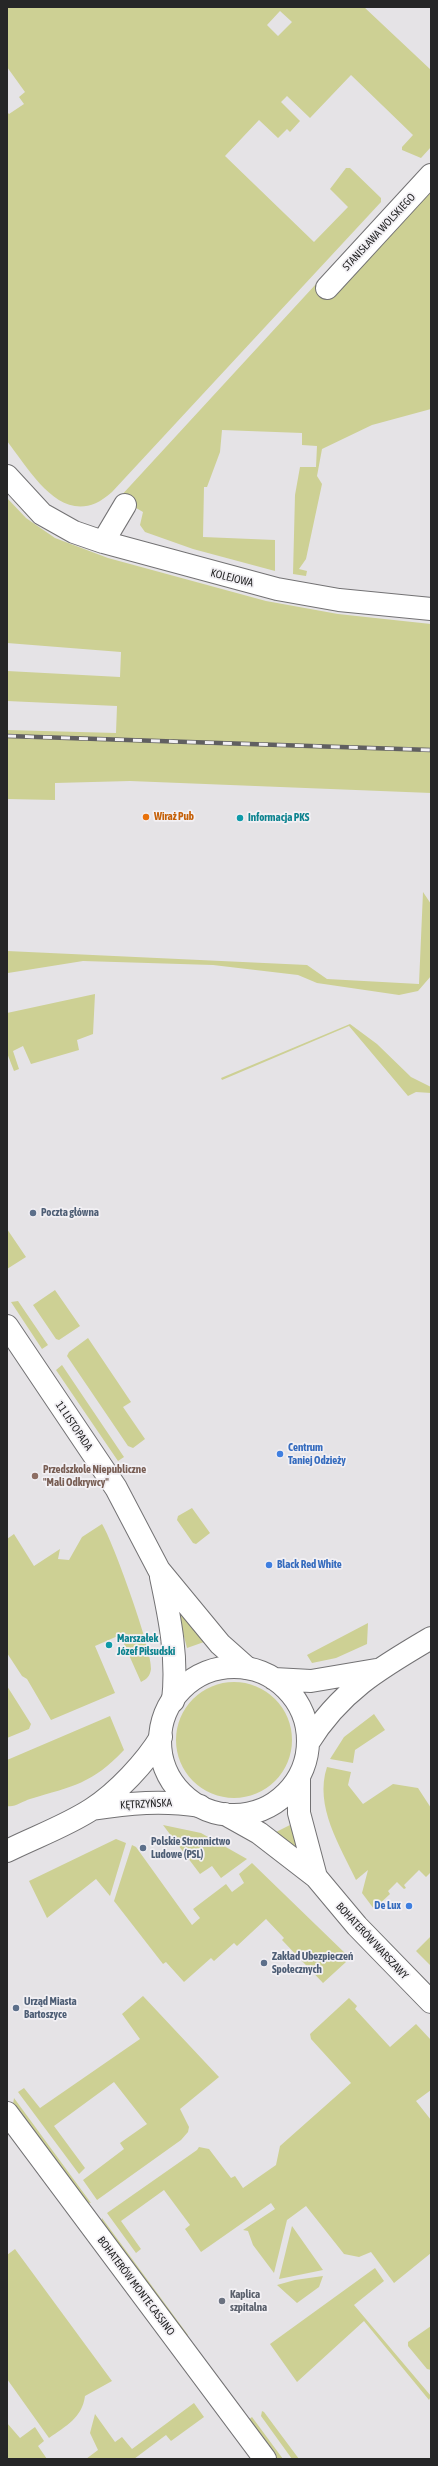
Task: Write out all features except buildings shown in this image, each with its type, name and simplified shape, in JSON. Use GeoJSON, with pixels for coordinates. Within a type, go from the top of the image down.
{"type":"FeatureCollection","features":[{"type":"Feature","properties":{"kind":"street","name":"STANISŁAWA WOLSKIEGO"},"geometry":{"type":"LineString","coordinates":[[327,288],[431,175]]}},
{"type":"Feature","properties":{"kind":"street","name":"KOLEJOWA"},"geometry":{"type":"LineString","coordinates":[[7,476],[42,514],[74,532],[103,542],[277,589],[338,600],[431,610]]}},
{"type":"Feature","properties":{"kind":"street"},"geometry":{"type":"LineString","coordinates":[[103,542],[126,505]]}},
{"type":"Feature","properties":{"kind":"street","name":"11 LISTOPADA"},"geometry":{"type":"LineString","coordinates":[[7,1326],[116,1488],[159,1570],[220,1644],[247,1668]]}},
{"type":"Feature","properties":{"kind":"street","name":"11 LISTOPADA"},"geometry":{"type":"LineString","coordinates":[[159,1570],[170,1616],[176,1662],[173,1701]]}},
{"type":"Feature","properties":{"kind":"street"},"geometry":{"type":"LineString","coordinates":[[308,1743],[329,1713],[377,1669],[431,1638]]}},
{"type":"Feature","properties":{"kind":"street"},"geometry":{"type":"LineString","coordinates":[[230,1667],[247,1668],[274,1679],[288,1690],[298,1703],[306,1725],[308,1743],[306,1757],[299,1777],[288,1792],[269,1806],[246,1814],[226,1814],[200,1806],[180,1792],[170,1777],[163,1760],[161,1737],[164,1717],[173,1701],[187,1685],[207,1672],[230,1667]]}},
{"type":"Feature","properties":{"kind":"street"},"geometry":{"type":"LineString","coordinates":[[274,1679],[311,1681],[377,1669]]}},
{"type":"Feature","properties":{"kind":"street","name":"KĘTRZYŃSKA"},"geometry":{"type":"LineString","coordinates":[[7,1851],[92,1809],[140,1767],[153,1751],[161,1737]]}},
{"type":"Feature","properties":{"kind":"street","name":"BOHATERÓW WARSZAWY"},"geometry":{"type":"LineString","coordinates":[[299,1777],[300,1813],[316,1877]]}},
{"type":"Feature","properties":{"kind":"street","name":"KĘTRZYŃSKA"},"geometry":{"type":"LineString","coordinates":[[92,1809],[152,1802],[176,1802],[200,1806]]}},
{"type":"Feature","properties":{"kind":"street","name":"BOHATERÓW WARSZAWY"},"geometry":{"type":"LineString","coordinates":[[226,1814],[259,1833],[316,1877],[357,1926],[431,2002]]}},
{"type":"Feature","properties":{"kind":"street","name":"BOHATERÓW MONTE CASSINO"},"geometry":{"type":"LineString","coordinates":[[7,2113],[266,2459]]}},
{"type":"Feature","properties":{"kind":"green space"},"geometry":{"type":"Polygon","coordinates":[[[7,7],[364,7],[431,70],[431,147],[421,158],[402,150],[402,147],[413,135],[351,75],[310,118],[287,96],[281,102],[300,121],[290,132],[287,129],[278,138],[259,120],[225,156],[314,242],[348,207],[330,189],[346,168],[350,168],[381,198],[381,202],[112,492],[95,503],[80,507],[65,503],[52,495],[28,469],[7,441],[7,112],[9,114],[24,104],[19,97],[25,92],[7,67],[7,7]],[[280,11],[267,25],[278,36],[292,22],[280,11]]]}},
{"type":"Feature","properties":{"kind":"green space"},"geometry":{"type":"Polygon","coordinates":[[[431,190],[431,409],[372,425],[322,449],[317,476],[322,484],[306,559],[299,569],[307,571],[306,576],[293,574],[295,495],[300,467],[316,467],[317,446],[302,445],[302,433],[222,430],[220,452],[207,487],[204,487],[203,537],[275,540],[275,571],[193,549],[145,532],[140,525],[143,512],[119,498],[316,284],[330,298],[431,190]]]}},
{"type":"Feature","properties":{"kind":"green space"},"geometry":{"type":"Polygon","coordinates":[[[7,498],[26,518],[55,538],[108,558],[266,601],[338,614],[431,624],[431,793],[130,781],[55,783],[55,800],[7,799],[7,730],[116,733],[117,706],[7,701],[7,671],[120,677],[121,652],[7,643],[7,498]]]}},
{"type":"Feature","properties":{"kind":"green space"},"geometry":{"type":"Polygon","coordinates":[[[423,892],[431,904],[431,976],[418,991],[399,995],[317,983],[298,975],[213,965],[83,961],[8,973],[7,951],[307,965],[327,979],[419,984],[423,892]]]}},
{"type":"Feature","properties":{"kind":"green space"},"geometry":{"type":"Polygon","coordinates":[[[95,994],[93,1034],[77,1040],[79,1050],[31,1064],[23,1046],[13,1051],[19,1069],[14,1071],[7,1053],[7,1013],[95,994]]]}},
{"type":"Feature","properties":{"kind":"green space"},"geometry":{"type":"Polygon","coordinates":[[[350,1024],[377,1044],[411,1077],[431,1087],[431,1093],[416,1092],[408,1096],[349,1026],[222,1080],[221,1078],[350,1024]]]}},
{"type":"Feature","properties":{"kind":"green space"},"geometry":{"type":"Polygon","coordinates":[[[7,1229],[26,1257],[7,1269],[7,1229]]]}},
{"type":"Feature","properties":{"kind":"green space"},"geometry":{"type":"Polygon","coordinates":[[[55,1290],[80,1326],[59,1340],[56,1339],[33,1305],[55,1290]]]}},
{"type":"Feature","properties":{"kind":"green space"},"geometry":{"type":"Polygon","coordinates":[[[18,1301],[48,1345],[42,1349],[11,1302],[18,1301]]]}},
{"type":"Feature","properties":{"kind":"green space"},"geometry":{"type":"Polygon","coordinates":[[[88,1338],[131,1402],[123,1407],[145,1439],[133,1448],[128,1446],[67,1356],[69,1352],[88,1338]]]}},
{"type":"Feature","properties":{"kind":"green space"},"geometry":{"type":"Polygon","coordinates":[[[62,1365],[124,1457],[118,1461],[56,1370],[62,1365]]]}},
{"type":"Feature","properties":{"kind":"green space"},"geometry":{"type":"Polygon","coordinates":[[[192,1508],[210,1533],[196,1544],[193,1543],[177,1520],[178,1516],[192,1508]]]}},
{"type":"Feature","properties":{"kind":"green space"},"geometry":{"type":"Polygon","coordinates":[[[102,1524],[131,1596],[146,1641],[151,1671],[148,1677],[141,1682],[120,1635],[95,1646],[115,1693],[51,1720],[27,1679],[22,1676],[7,1653],[7,1539],[14,1534],[34,1566],[60,1549],[58,1559],[69,1560],[82,1537],[102,1524]]]}},
{"type":"Feature","properties":{"kind":"green space"},"geometry":{"type":"Polygon","coordinates":[[[176,1606],[204,1642],[187,1648],[176,1606]]]}},
{"type":"Feature","properties":{"kind":"green space"},"geometry":{"type":"Polygon","coordinates":[[[368,1623],[367,1644],[336,1658],[312,1663],[307,1655],[368,1623]]]}},
{"type":"Feature","properties":{"kind":"green space"},"geometry":{"type":"Polygon","coordinates":[[[234,1682],[256,1686],[275,1699],[288,1718],[292,1740],[288,1762],[275,1781],[256,1794],[234,1798],[212,1794],[193,1781],[180,1762],[176,1740],[180,1718],[193,1699],[212,1686],[234,1682]]]}},
{"type":"Feature","properties":{"kind":"green space"},"geometry":{"type":"Polygon","coordinates":[[[7,1686],[31,1724],[29,1729],[7,1738],[7,1686]]]}},
{"type":"Feature","properties":{"kind":"green space"},"geometry":{"type":"Polygon","coordinates":[[[374,1714],[385,1730],[355,1750],[353,1763],[330,1759],[344,1737],[374,1714]]]}},
{"type":"Feature","properties":{"kind":"green space"},"geometry":{"type":"Polygon","coordinates":[[[110,1716],[124,1750],[113,1761],[92,1777],[70,1787],[30,1799],[16,1805],[7,1806],[7,1760],[110,1716]]]}},
{"type":"Feature","properties":{"kind":"green space"},"geometry":{"type":"Polygon","coordinates":[[[327,1767],[351,1772],[348,1785],[363,1804],[393,1784],[418,1788],[431,1808],[431,1872],[426,1877],[419,1870],[404,1885],[406,1888],[404,1889],[397,1882],[388,1891],[390,1894],[374,1909],[362,1893],[368,1870],[356,1880],[336,1840],[326,1811],[324,1782],[327,1767]]]}},
{"type":"Feature","properties":{"kind":"green space"},"geometry":{"type":"Polygon","coordinates":[[[292,1824],[305,1859],[276,1832],[292,1824]]]}},
{"type":"Feature","properties":{"kind":"green space"},"geometry":{"type":"Polygon","coordinates":[[[163,1825],[201,1833],[247,1859],[221,1878],[212,1866],[200,1874],[163,1825]]]}},
{"type":"Feature","properties":{"kind":"green space"},"geometry":{"type":"Polygon","coordinates":[[[116,1839],[126,1843],[110,1896],[96,1879],[47,1918],[29,1881],[116,1839]]]}},
{"type":"Feature","properties":{"kind":"green space"},"geometry":{"type":"Polygon","coordinates":[[[132,1845],[136,1847],[192,1925],[200,1918],[193,1909],[226,1884],[232,1892],[244,1883],[239,1874],[252,1863],[348,1956],[346,1962],[323,1983],[282,1940],[284,1938],[266,1919],[237,1946],[234,1943],[214,1961],[211,1958],[184,1982],[166,1962],[163,1964],[114,1901],[132,1845]]]}},
{"type":"Feature","properties":{"kind":"green space"},"geometry":{"type":"Polygon","coordinates":[[[431,1936],[431,1966],[416,1951],[431,1936]]]}},
{"type":"Feature","properties":{"kind":"green space"},"geometry":{"type":"Polygon","coordinates":[[[143,1996],[219,2077],[180,2109],[189,2127],[188,2132],[181,2140],[97,2200],[83,2180],[124,2149],[120,2143],[147,2124],[114,2082],[54,2126],[85,2168],[79,2174],[18,2092],[24,2088],[40,2108],[140,2039],[122,2014],[143,1996]]]}},
{"type":"Feature","properties":{"kind":"green space"},"geometry":{"type":"Polygon","coordinates":[[[349,1998],[357,2006],[355,2009],[390,2047],[416,2024],[431,2040],[431,2090],[416,2101],[431,2120],[431,2253],[394,2283],[371,2252],[359,2257],[344,2254],[306,2206],[287,2220],[274,2273],[253,2245],[248,2231],[243,2230],[275,2209],[271,2203],[201,2252],[185,2229],[190,2225],[164,2190],[121,2221],[141,2249],[136,2253],[107,2213],[197,2150],[199,2147],[209,2149],[231,2178],[235,2176],[243,2188],[276,2165],[280,2146],[351,2083],[311,2039],[310,2034],[349,1998]]]}},
{"type":"Feature","properties":{"kind":"green space"},"geometry":{"type":"Polygon","coordinates":[[[14,2098],[91,2203],[86,2202],[13,2104],[14,2098]]]}},
{"type":"Feature","properties":{"kind":"green space"},"geometry":{"type":"Polygon","coordinates":[[[102,2218],[188,2335],[186,2338],[101,2222],[102,2218]]]}},
{"type":"Feature","properties":{"kind":"green space"},"geometry":{"type":"Polygon","coordinates":[[[292,2226],[323,2270],[279,2279],[292,2226]]]}},
{"type":"Feature","properties":{"kind":"green space"},"geometry":{"type":"Polygon","coordinates":[[[15,2249],[112,2381],[85,2396],[77,2416],[49,2438],[7,2379],[7,2255],[15,2249]]]}},
{"type":"Feature","properties":{"kind":"green space"},"geometry":{"type":"Polygon","coordinates":[[[375,2268],[384,2281],[354,2305],[431,2396],[429,2400],[364,2321],[297,2382],[270,2344],[375,2268]]]}},
{"type":"Feature","properties":{"kind":"green space"},"geometry":{"type":"Polygon","coordinates":[[[323,2276],[319,2287],[297,2303],[277,2285],[295,2280],[323,2276]]]}},
{"type":"Feature","properties":{"kind":"green space"},"geometry":{"type":"Polygon","coordinates":[[[431,2326],[431,2370],[427,2369],[408,2346],[408,2342],[431,2326]]]}},
{"type":"Feature","properties":{"kind":"green space"},"geometry":{"type":"Polygon","coordinates":[[[194,2403],[204,2417],[171,2441],[166,2435],[134,2459],[86,2459],[98,2450],[90,2433],[95,2414],[115,2442],[122,2437],[132,2449],[194,2403]]]}},
{"type":"Feature","properties":{"kind":"green space"},"geometry":{"type":"Polygon","coordinates":[[[262,2411],[299,2459],[292,2459],[261,2416],[262,2411]]]}},
{"type":"Feature","properties":{"kind":"green space"},"geometry":{"type":"Polygon","coordinates":[[[252,2417],[283,2459],[277,2459],[248,2420],[252,2417]]]}},
{"type":"Feature","properties":{"kind":"green space"},"geometry":{"type":"Polygon","coordinates":[[[7,2423],[20,2438],[35,2427],[44,2441],[38,2446],[47,2459],[7,2459],[7,2423]]]}},
{"type":"Feature","properties":{"kind":"railway"},"geometry":{"type":"LineString","coordinates":[[7,736],[431,750]]}},
{"type":"Feature","properties":{"kind":"place","name":"Wiraż Pub"},"geometry":{"type":"Point","coordinates":[146,817]}},
{"type":"Feature","properties":{"kind":"place","name":"Informacja PKS"},"geometry":{"type":"Point","coordinates":[240,818]}},
{"type":"Feature","properties":{"kind":"place","name":"Poczta główna"},"geometry":{"type":"Point","coordinates":[33,1213]}},
{"type":"Feature","properties":{"kind":"place","name":"Centrum Taniej Odzieży"},"geometry":{"type":"Point","coordinates":[280,1454]}},
{"type":"Feature","properties":{"kind":"place","name":"Przedszkole Niepubliczne \"Mali Odkrywcy\""},"geometry":{"type":"Point","coordinates":[35,1476]}},
{"type":"Feature","properties":{"kind":"place","name":"Black Red White"},"geometry":{"type":"Point","coordinates":[269,1565]}},
{"type":"Feature","properties":{"kind":"place","name":"Marszałek Józef Piłsudski"},"geometry":{"type":"Point","coordinates":[109,1645]}},
{"type":"Feature","properties":{"kind":"place","name":"Polskie Stronnictwo Ludowe (PSL)"},"geometry":{"type":"Point","coordinates":[143,1848]}},
{"type":"Feature","properties":{"kind":"place","name":"De Lux"},"geometry":{"type":"Point","coordinates":[409,1906]}},
{"type":"Feature","properties":{"kind":"place","name":"Zakład Ubezpieczeń Społecznych"},"geometry":{"type":"Point","coordinates":[264,1963]}},
{"type":"Feature","properties":{"kind":"place","name":"Urząd Miasta Bartoszyce"},"geometry":{"type":"Point","coordinates":[16,2008]}},
{"type":"Feature","properties":{"kind":"place","name":"Kaplica szpitalna"},"geometry":{"type":"Point","coordinates":[222,2301]}}]}
